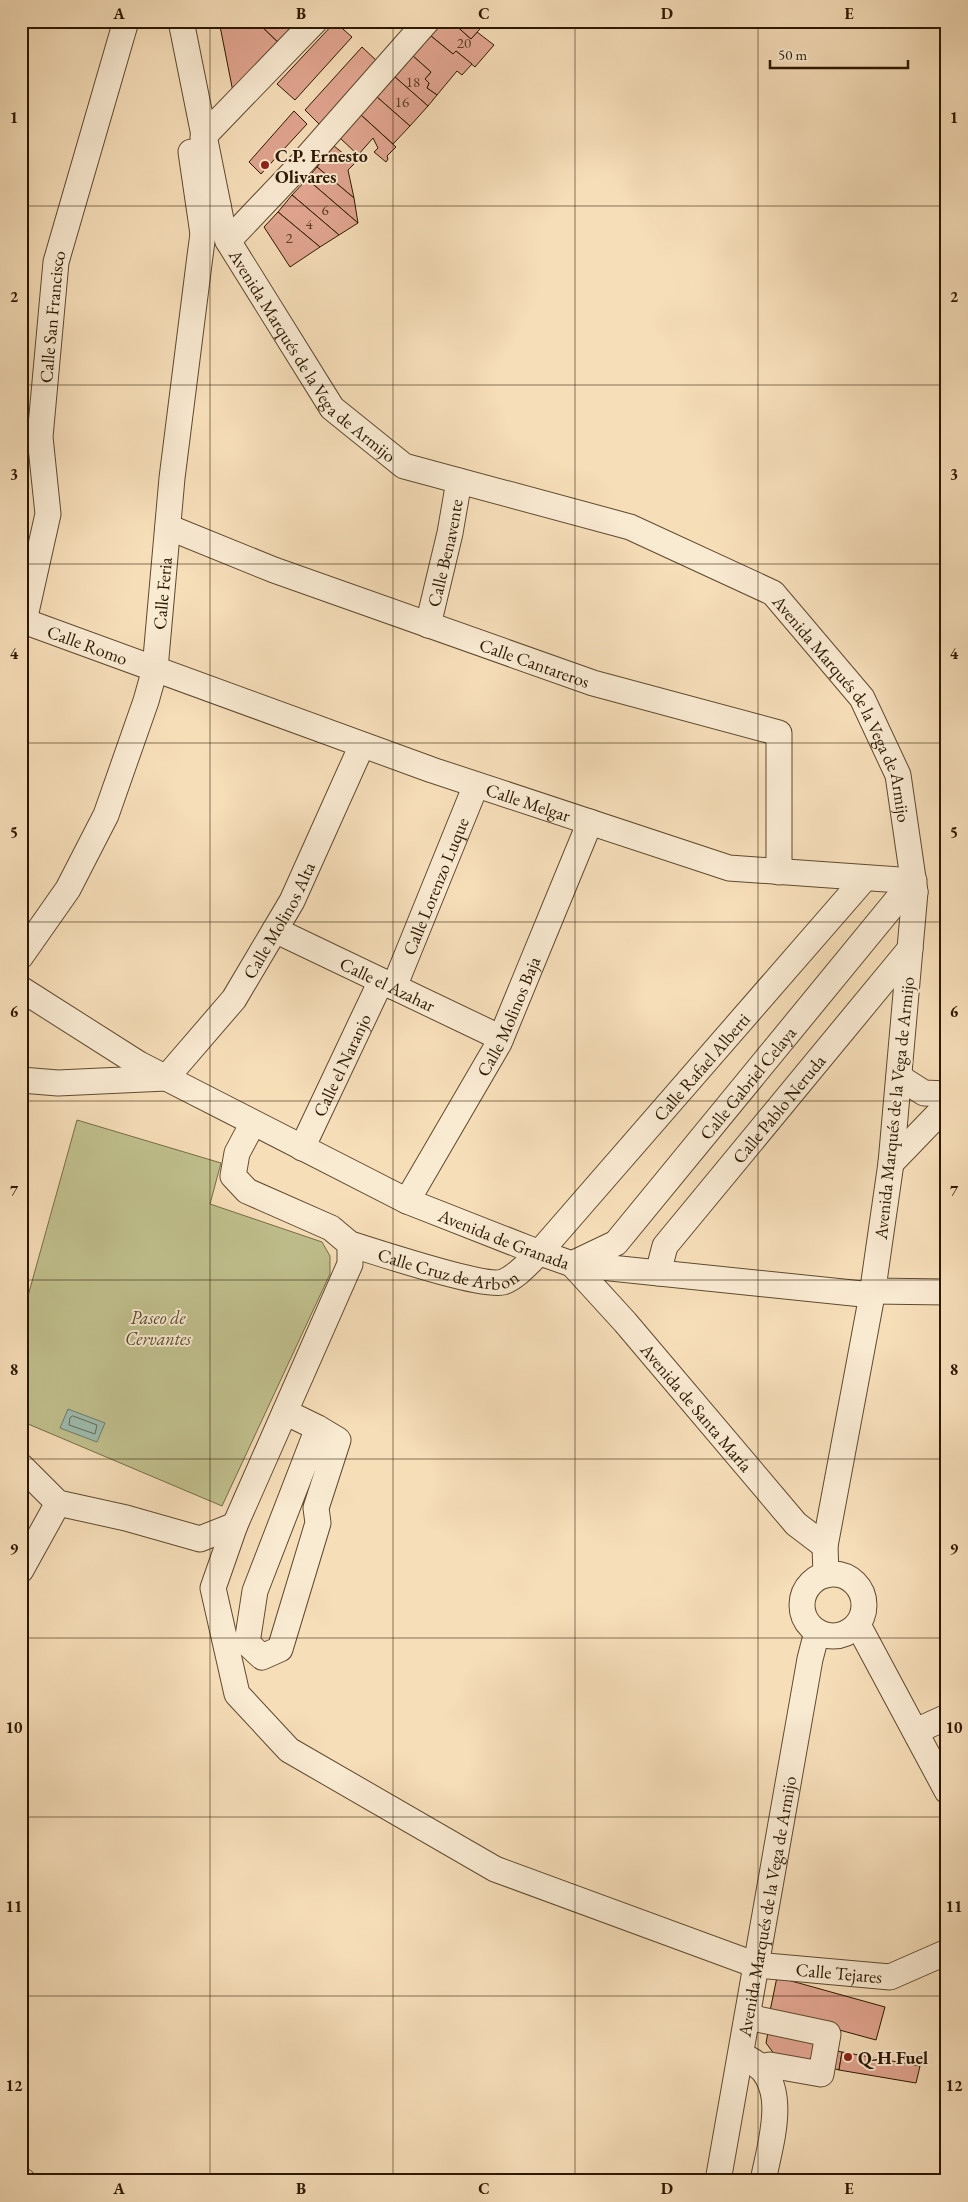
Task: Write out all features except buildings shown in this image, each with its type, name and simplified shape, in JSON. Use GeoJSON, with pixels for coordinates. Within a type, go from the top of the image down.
{"type":"FeatureCollection","features":[{"type":"Feature","properties":{"kind":"street","name":"Calle San Francisco"},"geometry":{"type":"LineString","coordinates":[[23,620],[48,514],[40,437],[56,262],[126,21]]}},
{"type":"Feature","properties":{"kind":"street"},"geometry":{"type":"LineString","coordinates":[[167,21],[190,148],[203,234]]}},
{"type":"Feature","properties":{"kind":"street","name":"Avenida Marqués de la Vega de Armijo"},"geometry":{"type":"LineString","coordinates":[[181,21],[218,205],[228,241],[332,408],[404,466],[630,527],[773,593],[862,698],[898,775],[915,887],[899,1077],[891,1163],[873,1293],[825,1546],[826,1575]]}},
{"type":"Feature","properties":{"kind":"street"},"geometry":{"type":"LineString","coordinates":[[204,137],[315,21]]}},
{"type":"Feature","properties":{"kind":"street"},"geometry":{"type":"LineString","coordinates":[[399,21],[407,44]]}},
{"type":"Feature","properties":{"kind":"street"},"geometry":{"type":"LineString","coordinates":[[228,241],[302,163],[427,21]]}},
{"type":"Feature","properties":{"kind":"street","name":"Calle Feria"},"geometry":{"type":"LineString","coordinates":[[21,956],[68,889],[106,815],[146,701],[154,669],[168,527],[203,234],[218,205]]}},
{"type":"Feature","properties":{"kind":"street","name":"Calle Benavente"},"geometry":{"type":"LineString","coordinates":[[428,625],[450,533],[459,481]]}},
{"type":"Feature","properties":{"kind":"street","name":"Calle Cantareros"},"geometry":{"type":"LineString","coordinates":[[168,527],[274,570],[593,683],[779,733],[779,872]]}},
{"type":"Feature","properties":{"kind":"street","name":"Calle Romo"},"geometry":{"type":"LineString","coordinates":[[23,620],[154,669]]}},
{"type":"Feature","properties":{"kind":"street","name":"Calle Melgar"},"geometry":{"type":"LineString","coordinates":[[154,669],[476,785],[729,868],[865,878],[915,887]]}},
{"type":"Feature","properties":{"kind":"street","name":"Calle Molinos Alta"},"geometry":{"type":"LineString","coordinates":[[166,1078],[234,999],[292,900],[362,744]]}},
{"type":"Feature","properties":{"kind":"street","name":"Calle Lorenzo Luque"},"geometry":{"type":"LineString","coordinates":[[387,984],[476,785]]}},
{"type":"Feature","properties":{"kind":"street","name":"Calle Molinos Baja"},"geometry":{"type":"LineString","coordinates":[[407,1201],[501,1038],[590,822]]}},
{"type":"Feature","properties":{"kind":"street","name":"Calle Rafael Alberti"},"geometry":{"type":"LineString","coordinates":[[539,1253],[865,878]]}},
{"type":"Feature","properties":{"kind":"street","name":"Calle Gabriel Celaya"},"geometry":{"type":"LineString","coordinates":[[572,1264],[616,1243],[897,900],[915,887]]}},
{"type":"Feature","properties":{"kind":"street","name":"Calle el Azahar"},"geometry":{"type":"LineString","coordinates":[[274,930],[501,1038]]}},
{"type":"Feature","properties":{"kind":"street","name":"Calle Pablo Neruda"},"geometry":{"type":"LineString","coordinates":[[658,1273],[665,1246],[910,949]]}},
{"type":"Feature","properties":{"kind":"street","name":"Calle el Naranjo"},"geometry":{"type":"LineString","coordinates":[[302,1148],[387,984]]}},
{"type":"Feature","properties":{"kind":"street","name":"Avenida de Granada"},"geometry":{"type":"LineString","coordinates":[[21,989],[139,1064],[407,1201],[572,1264],[873,1293],[947,1292]]}},
{"type":"Feature","properties":{"kind":"street"},"geometry":{"type":"LineString","coordinates":[[899,1077],[924,1093],[947,1094]]}},
{"type":"Feature","properties":{"kind":"street"},"geometry":{"type":"LineString","coordinates":[[21,1080],[58,1083],[166,1078]]}},
{"type":"Feature","properties":{"kind":"street"},"geometry":{"type":"LineString","coordinates":[[891,1163],[947,1105]]}},
{"type":"Feature","properties":{"kind":"street"},"geometry":{"type":"LineString","coordinates":[[21,1466],[58,1503],[126,1518],[200,1539],[235,1526],[350,1264],[350,1244],[330,1228],[247,1191],[233,1176],[237,1153],[253,1123]]}},
{"type":"Feature","properties":{"kind":"street","name":"Calle Cruz de Arbon"},"geometry":{"type":"LineString","coordinates":[[350,1244],[492,1283],[503,1282],[539,1253]]}},
{"type":"Feature","properties":{"kind":"street","name":"Avenida de Santa María"},"geometry":{"type":"LineString","coordinates":[[572,1264],[631,1329],[796,1524],[825,1546]]}},
{"type":"Feature","properties":{"kind":"street"},"geometry":{"type":"LineString","coordinates":[[285,1412],[318,1428],[338,1440],[316,1508],[318,1523],[280,1649],[262,1657],[247,1643],[255,1591],[318,1428]]}},
{"type":"Feature","properties":{"kind":"street"},"geometry":{"type":"LineString","coordinates":[[21,1570],[58,1503]]}},
{"type":"Feature","properties":{"kind":"street","name":"Calle Tejares"},"geometry":{"type":"LineString","coordinates":[[235,1526],[213,1588],[237,1694],[289,1750],[495,1869],[756,1965],[890,1977],[947,1952]]}},
{"type":"Feature","properties":{"kind":"street"},"geometry":{"type":"LineString","coordinates":[[831,1574],[846,1576],[858,1585],[864,1598],[864,1612],[858,1625],[846,1634],[832,1637],[818,1632],[807,1622],[802,1610],[803,1596],[809,1585],[831,1574]]}},
{"type":"Feature","properties":{"kind":"street"},"geometry":{"type":"LineString","coordinates":[[858,1625],[947,1791]]}},
{"type":"Feature","properties":{"kind":"street","name":"Avenida Marqués de la Vega de Armijo"},"geometry":{"type":"LineString","coordinates":[[718,2181],[750,2062],[748,2017],[756,1965],[810,1659],[818,1632]]}},
{"type":"Feature","properties":{"kind":"street"},"geometry":{"type":"LineString","coordinates":[[916,1732],[947,1717]]}},
{"type":"Feature","properties":{"kind":"street"},"geometry":{"type":"LineString","coordinates":[[748,2017],[828,2034],[821,2074],[750,2062]]}},
{"type":"Feature","properties":{"kind":"street"},"geometry":{"type":"LineString","coordinates":[[750,2062],[771,2080],[776,2113],[763,2181]]}},
{"type":"Feature","properties":{"kind":"green space","name":"Paseo de Cervantes"},"geometry":{"type":"Polygon","coordinates":[[[77,1120],[221,1163],[210,1204],[322,1242],[330,1256],[330,1274],[222,1506],[21,1421],[21,1321],[77,1120]]]}},
{"type":"Feature","properties":{"kind":"water"},"geometry":{"type":"Polygon","coordinates":[[[68,1409],[105,1423],[97,1442],[60,1428],[68,1409]]]}},
{"type":"Feature","properties":{"kind":"place","name":"C.P. Ernesto Olivares"},"geometry":{"type":"Point","coordinates":[265,165]}},
{"type":"Feature","properties":{"kind":"place","name":"Q-H Fuel"},"geometry":{"type":"Point","coordinates":[848,2057]}}]}
